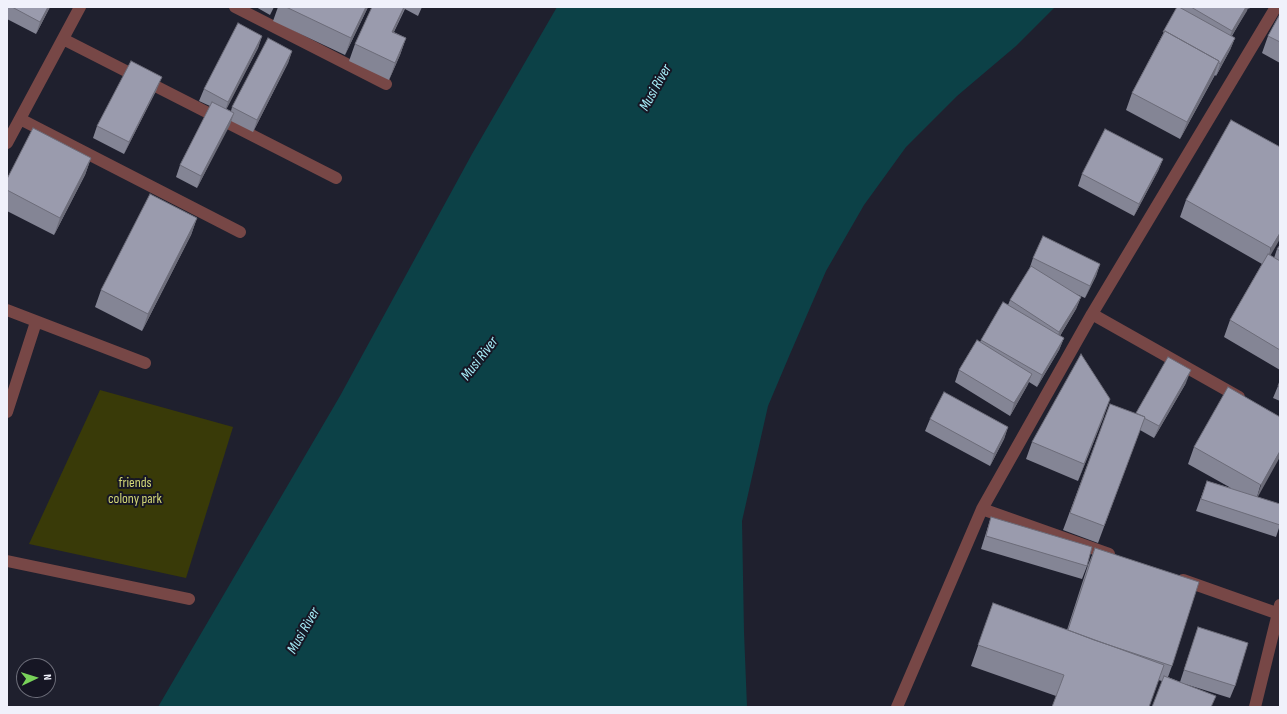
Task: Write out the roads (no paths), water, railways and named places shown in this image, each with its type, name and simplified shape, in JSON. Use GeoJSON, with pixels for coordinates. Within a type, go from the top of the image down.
{"type":"FeatureCollection","features":[{"type":"Feature","properties":{"kind":"street"},"geometry":{"type":"LineString","coordinates":[[7,143],[80,7]]}},
{"type":"Feature","properties":{"kind":"street"},"geometry":{"type":"LineString","coordinates":[[234,7],[386,84]]}},
{"type":"Feature","properties":{"kind":"street"},"geometry":{"type":"LineString","coordinates":[[897,707],[982,509],[1092,314],[1276,7]]}},
{"type":"Feature","properties":{"kind":"street"},"geometry":{"type":"LineString","coordinates":[[63,39],[336,178]]}},
{"type":"Feature","properties":{"kind":"street"},"geometry":{"type":"LineString","coordinates":[[20,120],[240,232]]}},
{"type":"Feature","properties":{"kind":"street"},"geometry":{"type":"LineString","coordinates":[[7,310],[145,363]]}},
{"type":"Feature","properties":{"kind":"street"},"geometry":{"type":"LineString","coordinates":[[1092,314],[1252,405]]}},
{"type":"Feature","properties":{"kind":"street"},"geometry":{"type":"LineString","coordinates":[[7,412],[36,322]]}},
{"type":"Feature","properties":{"kind":"street"},"geometry":{"type":"LineString","coordinates":[[982,509],[1123,559]]}},
{"type":"Feature","properties":{"kind":"street"},"geometry":{"type":"LineString","coordinates":[[7,561],[189,599]]}},
{"type":"Feature","properties":{"kind":"street"},"geometry":{"type":"LineString","coordinates":[[1175,577],[1279,610],[1255,707]]}},
{"type":"Feature","properties":{"kind":"water","name":"Musi River"},"geometry":{"type":"Polygon","coordinates":[[[557,7],[1055,7],[1016,46],[957,96],[906,147],[864,205],[826,271],[768,406],[742,521],[747,707],[158,707],[340,396],[472,154],[557,7]]]}},
{"type":"Feature","properties":{"kind":"park label","name":"friends colony park"},"geometry":{"type":"Point","coordinates":[135,492]}}]}
